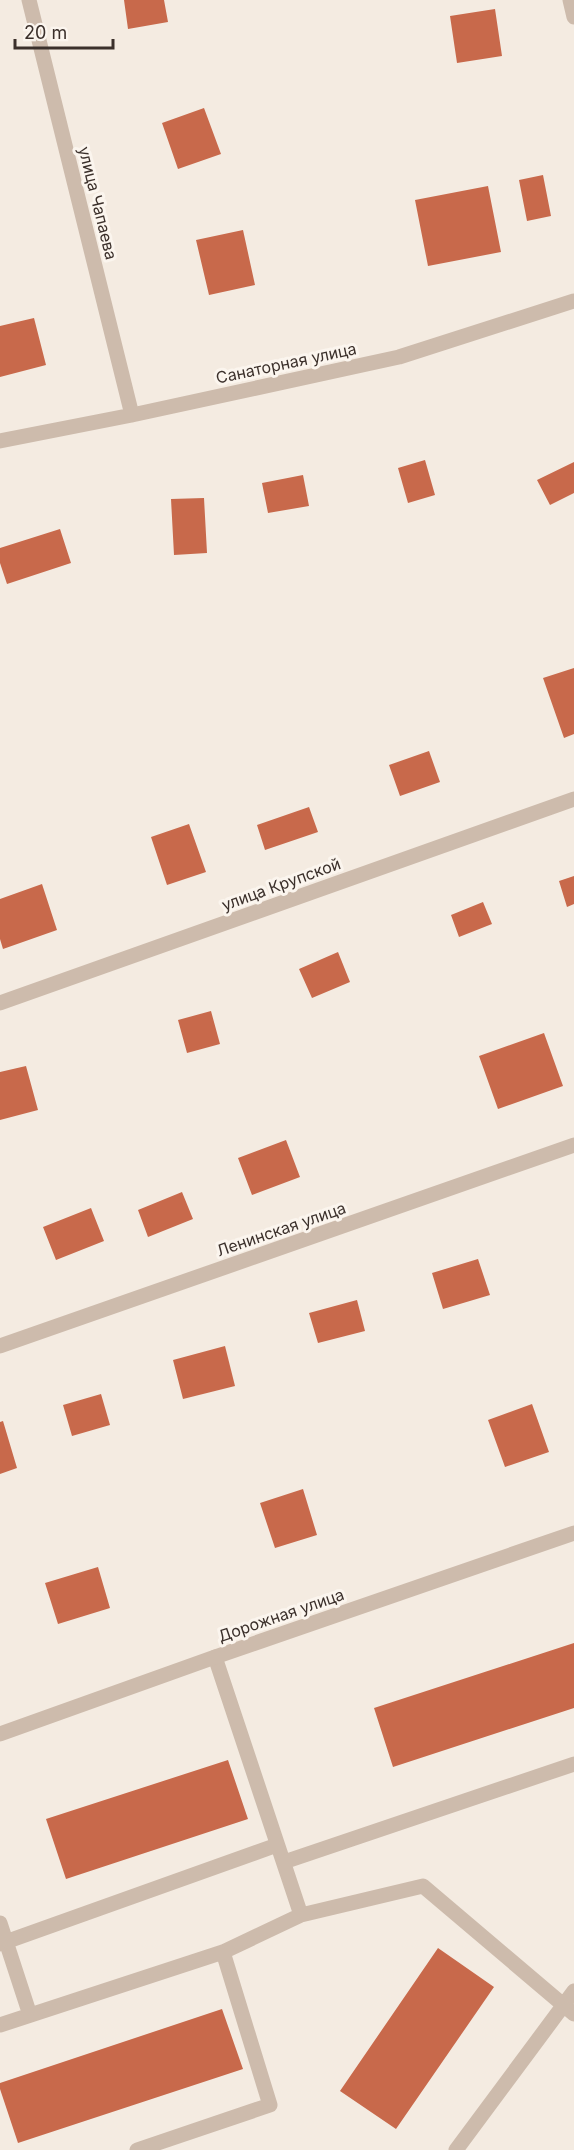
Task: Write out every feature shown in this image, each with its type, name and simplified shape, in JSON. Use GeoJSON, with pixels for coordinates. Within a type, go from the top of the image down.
{"type":"FeatureCollection","features":[{"type":"Feature","properties":{"kind":"street","name":"улица Чапаева"},"geometry":{"type":"LineString","coordinates":[[28,0],[132,415]]}},
{"type":"Feature","properties":{"kind":"street"},"geometry":{"type":"LineString","coordinates":[[570,0],[574,17]]}},
{"type":"Feature","properties":{"kind":"street","name":"Санаторная улица"},"geometry":{"type":"LineString","coordinates":[[0,441],[399,357],[574,301]]}},
{"type":"Feature","properties":{"kind":"street","name":"улица Крупской"},"geometry":{"type":"LineString","coordinates":[[0,1003],[574,799]]}},
{"type":"Feature","properties":{"kind":"street","name":"Ленинская улица"},"geometry":{"type":"LineString","coordinates":[[0,1346],[574,1145]]}},
{"type":"Feature","properties":{"kind":"street","name":"Дорожная улица"},"geometry":{"type":"LineString","coordinates":[[0,1734],[574,1533]]}},
{"type":"Feature","properties":{"kind":"street"},"geometry":{"type":"LineString","coordinates":[[215,1657],[301,1915]]}},
{"type":"Feature","properties":{"kind":"street"},"geometry":{"type":"LineString","coordinates":[[284,1863],[574,1764]]}},
{"type":"Feature","properties":{"kind":"street"},"geometry":{"type":"LineString","coordinates":[[3,1943],[277,1845]]}},
{"type":"Feature","properties":{"kind":"street"},"geometry":{"type":"LineString","coordinates":[[0,2025],[223,1952],[301,1915],[423,1886],[569,2010]]}},
{"type":"Feature","properties":{"kind":"street"},"geometry":{"type":"LineString","coordinates":[[0,1923],[3,1943],[30,2015]]}},
{"type":"Feature","properties":{"kind":"street"},"geometry":{"type":"LineString","coordinates":[[137,2150],[270,2105],[223,1952]]}},
{"type":"Feature","properties":{"kind":"street"},"geometry":{"type":"LineString","coordinates":[[456,2150],[569,2010],[574,1991]]}},
{"type":"Feature","properties":{"kind":"building"},"geometry":{"type":"Polygon","coordinates":[[[124,0],[164,0],[168,22],[128,29],[124,0]]]}},
{"type":"Feature","properties":{"kind":"building"},"geometry":{"type":"Polygon","coordinates":[[[495,9],[502,56],[457,63],[450,16],[495,9]]]}},
{"type":"Feature","properties":{"kind":"building"},"geometry":{"type":"Polygon","coordinates":[[[204,108],[221,154],[178,169],[162,123],[204,108]]]}},
{"type":"Feature","properties":{"kind":"building"},"geometry":{"type":"Polygon","coordinates":[[[543,175],[551,216],[527,221],[519,180],[543,175]]]}},
{"type":"Feature","properties":{"kind":"building"},"geometry":{"type":"Polygon","coordinates":[[[488,186],[501,252],[428,266],[415,200],[488,186]]]}},
{"type":"Feature","properties":{"kind":"building"},"geometry":{"type":"Polygon","coordinates":[[[243,230],[255,285],[209,295],[196,240],[243,230]]]}},
{"type":"Feature","properties":{"kind":"building"},"geometry":{"type":"Polygon","coordinates":[[[34,318],[46,365],[0,377],[0,326],[34,318]]]}},
{"type":"Feature","properties":{"kind":"building"},"geometry":{"type":"Polygon","coordinates":[[[425,460],[435,495],[408,503],[398,468],[425,460]]]}},
{"type":"Feature","properties":{"kind":"building"},"geometry":{"type":"Polygon","coordinates":[[[574,462],[574,493],[550,505],[537,480],[574,462]]]}},
{"type":"Feature","properties":{"kind":"building"},"geometry":{"type":"Polygon","coordinates":[[[303,475],[309,506],[268,513],[262,483],[303,475]]]}},
{"type":"Feature","properties":{"kind":"building"},"geometry":{"type":"Polygon","coordinates":[[[204,498],[207,553],[174,555],[171,499],[204,498]]]}},
{"type":"Feature","properties":{"kind":"building"},"geometry":{"type":"Polygon","coordinates":[[[60,529],[71,563],[7,584],[0,563],[0,548],[60,529]]]}},
{"type":"Feature","properties":{"kind":"building"},"geometry":{"type":"Polygon","coordinates":[[[574,668],[574,734],[564,738],[543,678],[574,668]]]}},
{"type":"Feature","properties":{"kind":"building"},"geometry":{"type":"Polygon","coordinates":[[[429,751],[440,782],[400,796],[389,765],[429,751]]]}},
{"type":"Feature","properties":{"kind":"building"},"geometry":{"type":"Polygon","coordinates":[[[309,807],[318,832],[265,850],[257,825],[309,807]]]}},
{"type":"Feature","properties":{"kind":"building"},"geometry":{"type":"Polygon","coordinates":[[[189,824],[206,872],[167,885],[151,837],[189,824]]]}},
{"type":"Feature","properties":{"kind":"building"},"geometry":{"type":"Polygon","coordinates":[[[574,876],[574,904],[567,907],[559,881],[574,876]]]}},
{"type":"Feature","properties":{"kind":"building"},"geometry":{"type":"Polygon","coordinates":[[[42,884],[57,930],[3,949],[0,939],[0,899],[42,884]]]}},
{"type":"Feature","properties":{"kind":"building"},"geometry":{"type":"Polygon","coordinates":[[[483,902],[492,924],[459,937],[451,915],[483,902]]]}},
{"type":"Feature","properties":{"kind":"building"},"geometry":{"type":"Polygon","coordinates":[[[338,952],[350,982],[312,998],[299,969],[338,952]]]}},
{"type":"Feature","properties":{"kind":"building"},"geometry":{"type":"Polygon","coordinates":[[[211,1011],[220,1044],[187,1053],[178,1020],[211,1011]]]}},
{"type":"Feature","properties":{"kind":"building"},"geometry":{"type":"Polygon","coordinates":[[[544,1033],[563,1086],[498,1109],[479,1056],[544,1033]]]}},
{"type":"Feature","properties":{"kind":"building"},"geometry":{"type":"Polygon","coordinates":[[[26,1066],[38,1110],[0,1120],[0,1072],[26,1066]]]}},
{"type":"Feature","properties":{"kind":"building"},"geometry":{"type":"Polygon","coordinates":[[[286,1140],[300,1177],[252,1195],[238,1158],[286,1140]]]}},
{"type":"Feature","properties":{"kind":"building"},"geometry":{"type":"Polygon","coordinates":[[[182,1192],[193,1219],[148,1237],[138,1210],[182,1192]]]}},
{"type":"Feature","properties":{"kind":"building"},"geometry":{"type":"Polygon","coordinates":[[[91,1208],[104,1241],[56,1260],[43,1227],[91,1208]]]}},
{"type":"Feature","properties":{"kind":"building"},"geometry":{"type":"Polygon","coordinates":[[[478,1259],[490,1295],[443,1309],[432,1273],[478,1259]]]}},
{"type":"Feature","properties":{"kind":"building"},"geometry":{"type":"Polygon","coordinates":[[[357,1300],[365,1331],[318,1343],[309,1313],[357,1300]]]}},
{"type":"Feature","properties":{"kind":"building"},"geometry":{"type":"Polygon","coordinates":[[[225,1346],[235,1386],[183,1399],[173,1360],[225,1346]]]}},
{"type":"Feature","properties":{"kind":"building"},"geometry":{"type":"Polygon","coordinates":[[[101,1394],[110,1425],[72,1436],[63,1405],[101,1394]]]}},
{"type":"Feature","properties":{"kind":"building"},"geometry":{"type":"Polygon","coordinates":[[[532,1404],[549,1452],[505,1467],[488,1420],[532,1404]]]}},
{"type":"Feature","properties":{"kind":"building"},"geometry":{"type":"Polygon","coordinates":[[[3,1421],[17,1468],[0,1474],[0,1422],[3,1421]]]}},
{"type":"Feature","properties":{"kind":"building"},"geometry":{"type":"Polygon","coordinates":[[[303,1489],[317,1535],[275,1548],[260,1503],[303,1489]]]}},
{"type":"Feature","properties":{"kind":"building"},"geometry":{"type":"Polygon","coordinates":[[[98,1567],[110,1608],[58,1624],[45,1583],[98,1567]]]}},
{"type":"Feature","properties":{"kind":"building"},"geometry":{"type":"Polygon","coordinates":[[[574,1643],[574,1708],[393,1767],[374,1708],[574,1643]]]}},
{"type":"Feature","properties":{"kind":"building"},"geometry":{"type":"Polygon","coordinates":[[[228,1760],[248,1819],[66,1879],[46,1819],[228,1760]]]}},
{"type":"Feature","properties":{"kind":"building"},"geometry":{"type":"Polygon","coordinates":[[[438,1948],[494,1987],[396,2129],[340,2091],[438,1948]]]}},
{"type":"Feature","properties":{"kind":"building"},"geometry":{"type":"Polygon","coordinates":[[[222,2009],[243,2069],[18,2143],[0,2083],[222,2009]]]}}]}
